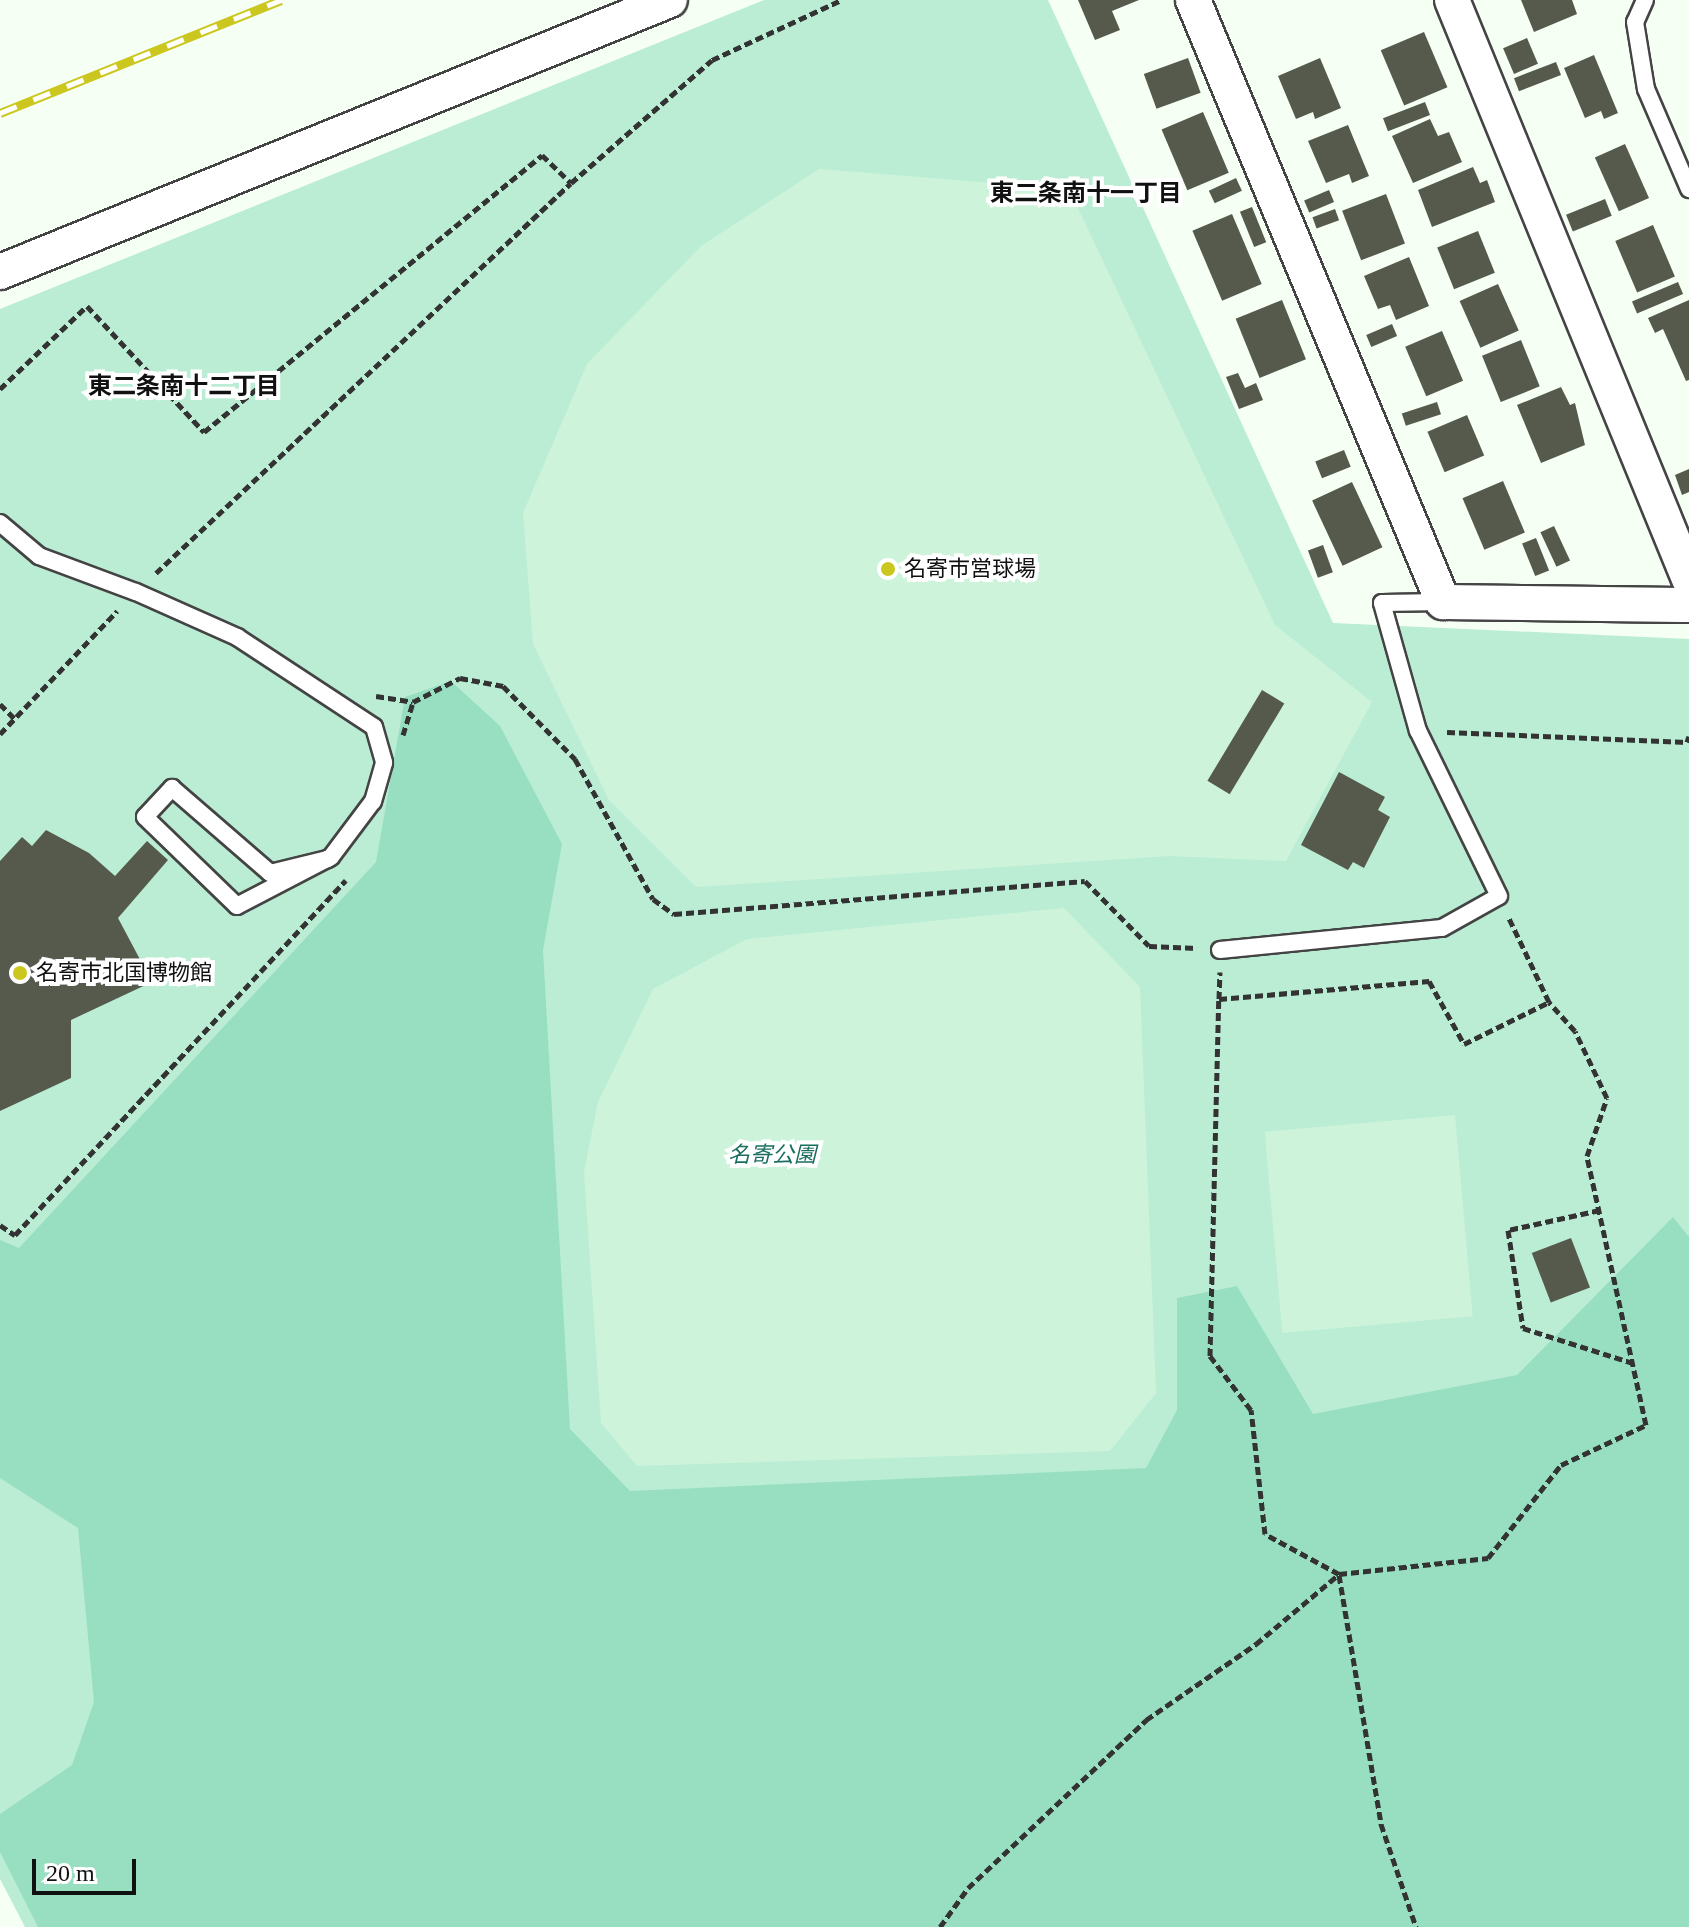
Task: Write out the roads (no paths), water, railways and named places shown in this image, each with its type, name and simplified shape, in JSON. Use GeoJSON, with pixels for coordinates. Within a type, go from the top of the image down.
{"type":"FeatureCollection","features":[{"type":"Feature","properties":{"kind":"street"},"geometry":{"type":"LineString","coordinates":[[0,272],[670,0]]}},
{"type":"Feature","properties":{"kind":"street"},"geometry":{"type":"LineString","coordinates":[[1193,0],[1443,602],[1689,605]]}},
{"type":"Feature","properties":{"kind":"street"},"geometry":{"type":"LineString","coordinates":[[1452,0],[1689,579]]}},
{"type":"Feature","properties":{"kind":"lane"},"geometry":{"type":"LineString","coordinates":[[1645,0],[1635,22],[1646,89],[1689,189]]}},
{"type":"Feature","properties":{"kind":"lane"},"geometry":{"type":"LineString","coordinates":[[0,523],[39,556],[136,592],[237,637],[374,727],[384,763],[373,801],[328,859],[237,906],[145,817],[172,788],[270,873],[328,859]]}},
{"type":"Feature","properties":{"kind":"lane"},"geometry":{"type":"LineString","coordinates":[[1220,950],[1442,928],[1499,896],[1418,731],[1382,603],[1443,602]]}},
{"type":"Feature","properties":{"kind":"railway"},"geometry":{"type":"LineString","coordinates":[[0,113],[281,0]]}},
{"type":"Feature","properties":{"kind":"place","name":"名寄市営球場"},"geometry":{"type":"Point","coordinates":[888,569]}},
{"type":"Feature","properties":{"kind":"place","name":"名寄市北国博物館"},"geometry":{"type":"Point","coordinates":[20,973]}},
{"type":"Feature","properties":{"kind":"district","name":"東二条南十一丁目"},"geometry":{"type":"Point","coordinates":[1086,194]}},
{"type":"Feature","properties":{"kind":"district","name":"東二条南十二丁目"},"geometry":{"type":"Point","coordinates":[184,387]}},
{"type":"Feature","properties":{"kind":"park label","name":"名寄公園"},"geometry":{"type":"Point","coordinates":[772,1155]}}]}
